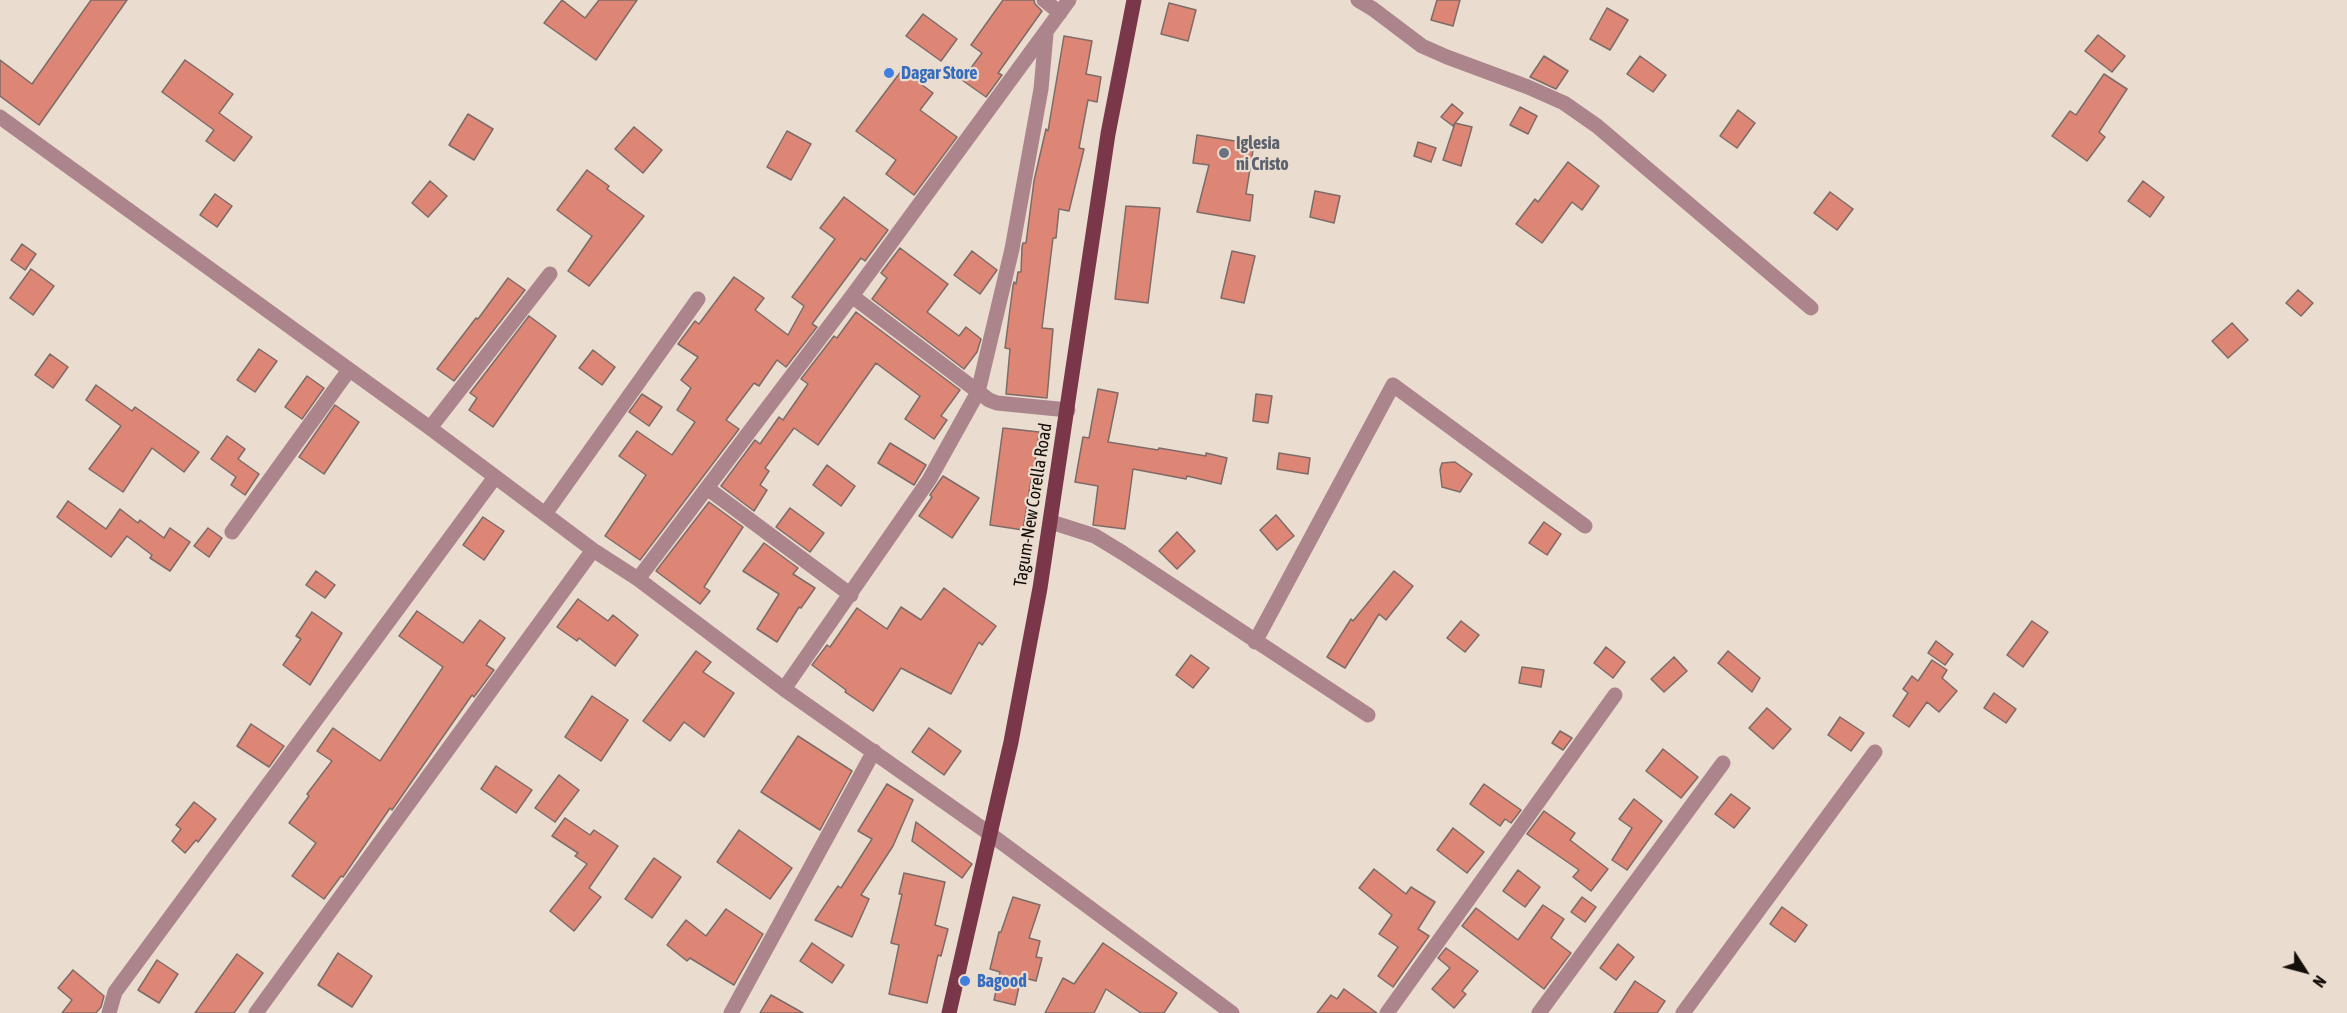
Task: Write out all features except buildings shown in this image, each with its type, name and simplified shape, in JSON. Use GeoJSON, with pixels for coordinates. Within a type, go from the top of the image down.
{"type":"FeatureCollection","features":[{"type":"Feature","properties":{"kind":"main road","name":"Tagum-New Corella Road"},"geometry":{"type":"LineString","coordinates":[[949,1013],[1011,742],[1051,522],[1108,134],[1134,0]]}},
{"type":"Feature","properties":{"kind":"street"},"geometry":{"type":"LineString","coordinates":[[638,579],[852,296],[1065,6],[1044,0]]}},
{"type":"Feature","properties":{"kind":"street"},"geometry":{"type":"LineString","coordinates":[[1358,0],[1422,46],[1528,87],[1564,103],[1581,114],[1649,169],[1811,308]]}},
{"type":"Feature","properties":{"kind":"street"},"geometry":{"type":"LineString","coordinates":[[784,689],[929,480],[978,393],[1012,249],[1041,89],[1046,34]]}},
{"type":"Feature","properties":{"kind":"street"},"geometry":{"type":"LineString","coordinates":[[0,117],[430,428],[593,550],[638,579],[784,689],[990,834],[1232,1013]]}},
{"type":"Feature","properties":{"kind":"street"},"geometry":{"type":"LineString","coordinates":[[430,428],[550,274]]}},
{"type":"Feature","properties":{"kind":"street"},"geometry":{"type":"LineString","coordinates":[[852,296],[978,393],[997,403],[1068,410]]}},
{"type":"Feature","properties":{"kind":"street"},"geometry":{"type":"LineString","coordinates":[[545,514],[698,299]]}},
{"type":"Feature","properties":{"kind":"street"},"geometry":{"type":"LineString","coordinates":[[232,532],[349,370]]}},
{"type":"Feature","properties":{"kind":"street"},"geometry":{"type":"LineString","coordinates":[[1255,642],[1393,385],[1584,526]]}},
{"type":"Feature","properties":{"kind":"street"},"geometry":{"type":"LineString","coordinates":[[109,1013],[115,992],[495,477]]}},
{"type":"Feature","properties":{"kind":"street"},"geometry":{"type":"LineString","coordinates":[[707,488],[851,595]]}},
{"type":"Feature","properties":{"kind":"street"},"geometry":{"type":"LineString","coordinates":[[1051,522],[1095,536],[1368,715]]}},
{"type":"Feature","properties":{"kind":"street"},"geometry":{"type":"LineString","coordinates":[[256,1013],[593,550]]}},
{"type":"Feature","properties":{"kind":"street"},"geometry":{"type":"LineString","coordinates":[[1387,1013],[1615,695]]}},
{"type":"Feature","properties":{"kind":"street"},"geometry":{"type":"LineString","coordinates":[[731,1013],[874,751]]}},
{"type":"Feature","properties":{"kind":"street"},"geometry":{"type":"LineString","coordinates":[[1683,1013],[1875,752]]}},
{"type":"Feature","properties":{"kind":"street"},"geometry":{"type":"LineString","coordinates":[[1539,1013],[1723,763]]}},
{"type":"Feature","properties":{"kind":"place","name":"Dagar Store"},"geometry":{"type":"Point","coordinates":[889,73]}},
{"type":"Feature","properties":{"kind":"place","name":"Iglesia ni Cristo"},"geometry":{"type":"Point","coordinates":[1224,153]}},
{"type":"Feature","properties":{"kind":"place","name":"Bagood"},"geometry":{"type":"Point","coordinates":[965,981]}}]}
